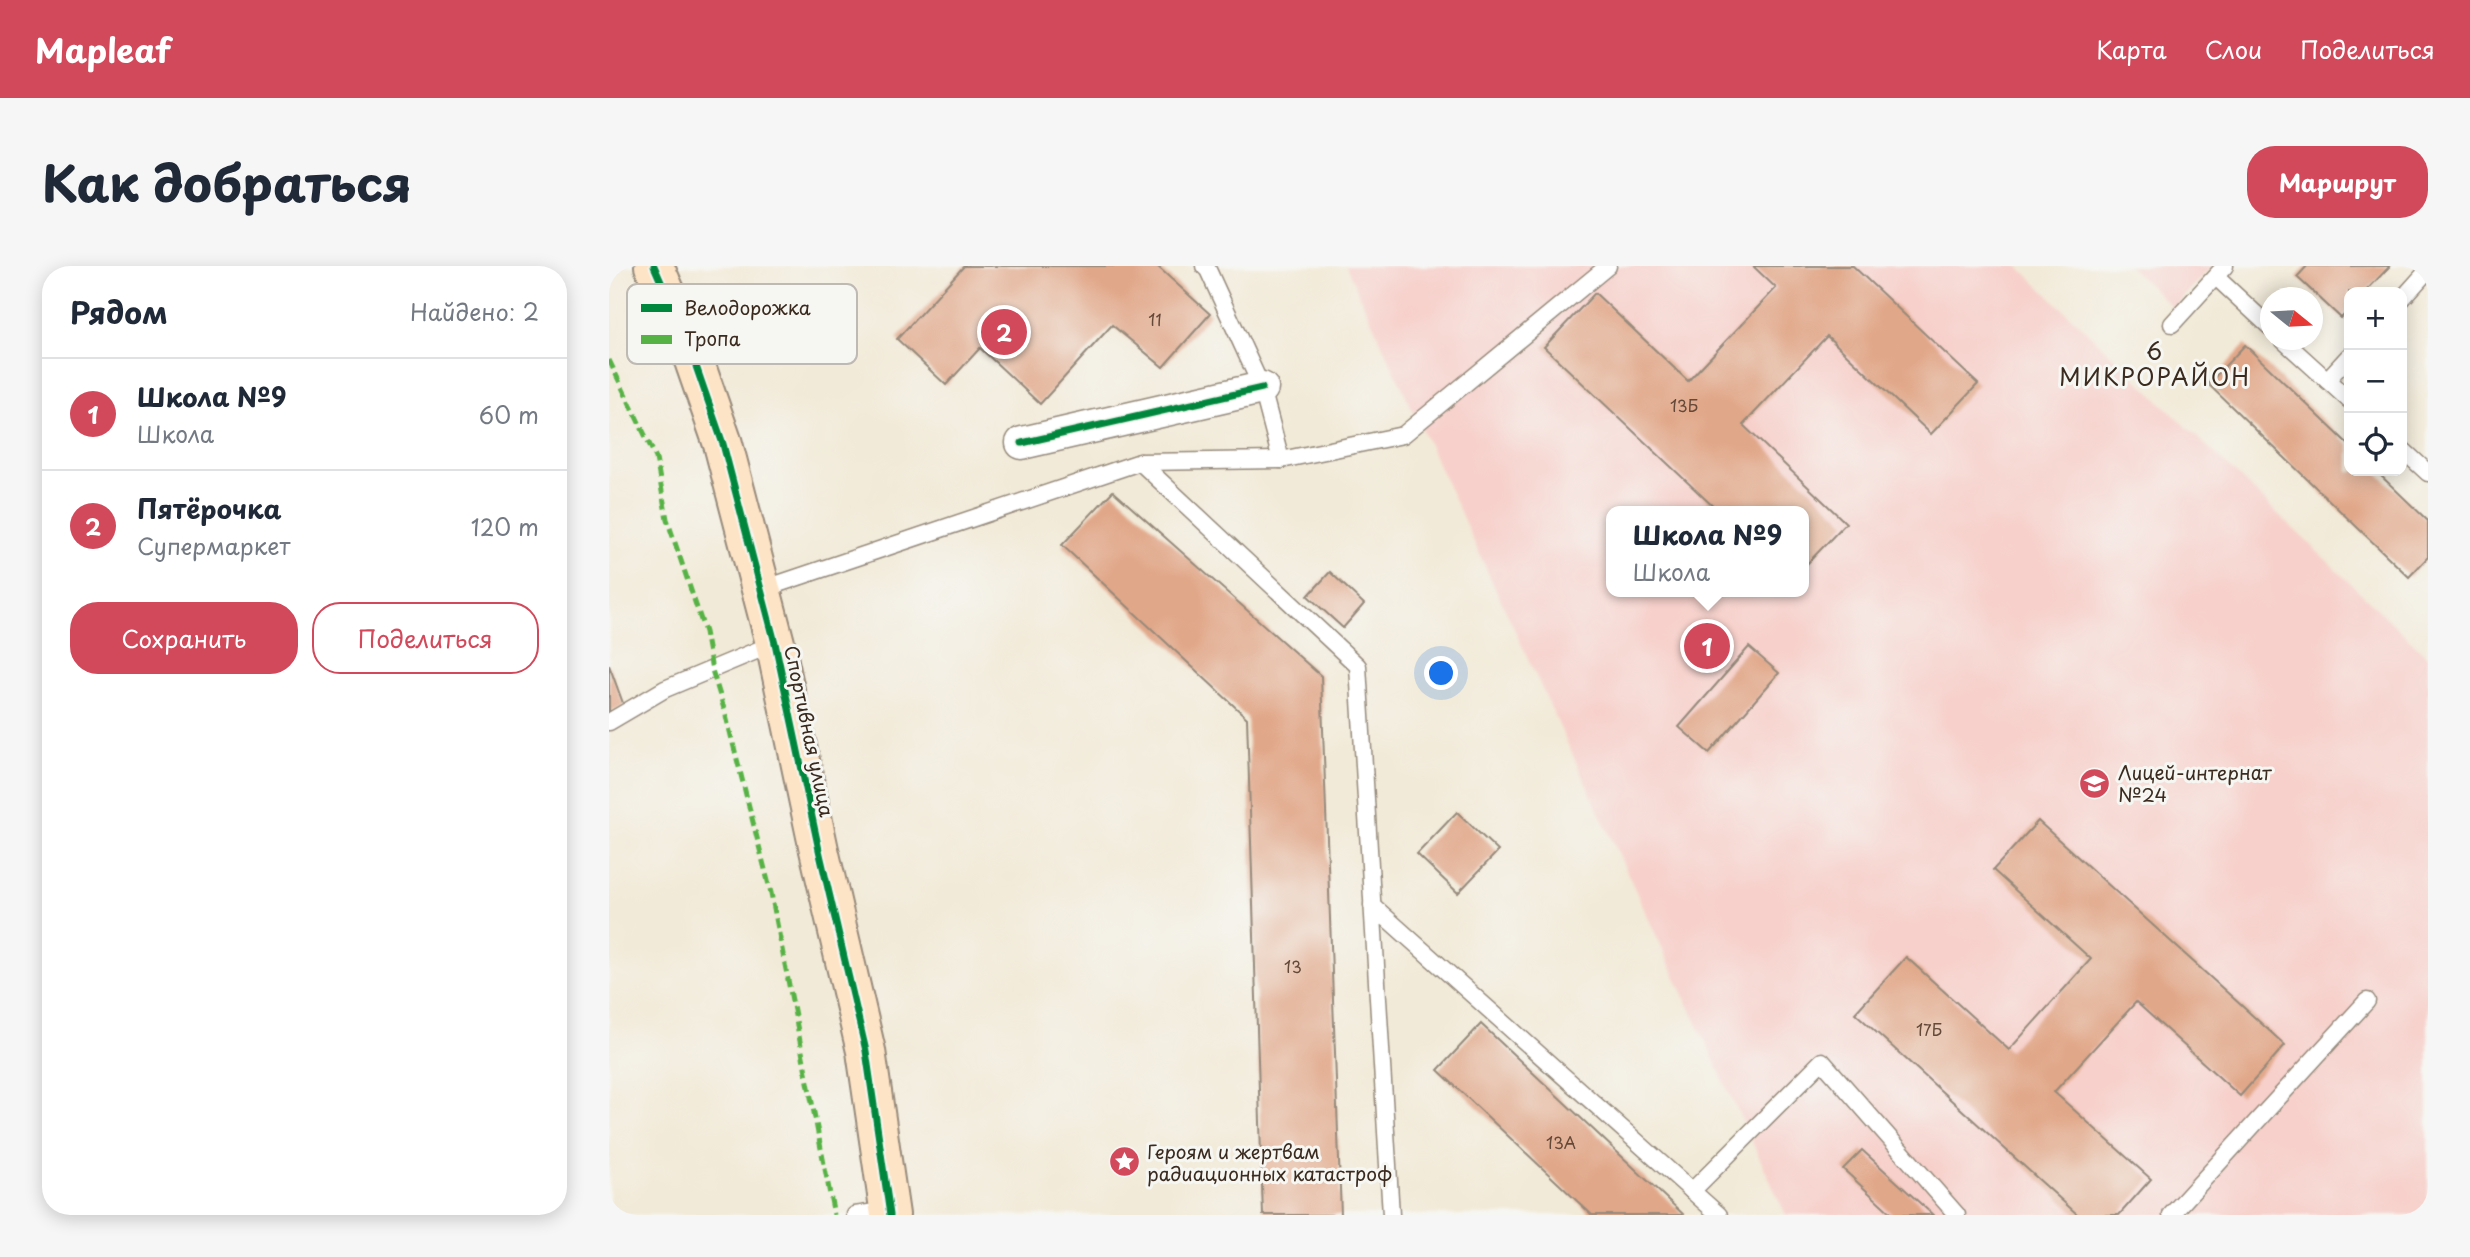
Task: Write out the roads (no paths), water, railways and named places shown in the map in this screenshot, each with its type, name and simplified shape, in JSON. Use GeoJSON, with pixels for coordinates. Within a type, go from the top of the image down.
{"type":"FeatureCollection","features":[{"type":"Feature","properties":{"kind":"street","name":"Спортивная улица"},"geometry":{"type":"LineString","coordinates":[[654,266],[662,284]]}},
{"type":"Feature","properties":{"kind":"street","name":"Спортивная улица"},"geometry":{"type":"LineString","coordinates":[[695,364],[723,444],[775,643],[819,850],[866,1051],[878,1214]]}},
{"type":"Feature","properties":{"kind":"street"},"geometry":{"type":"LineString","coordinates":[[1022,443],[1262,388]]}},
{"type":"Feature","properties":{"kind":"lane"},"geometry":{"type":"LineString","coordinates":[[1204,266],[1262,388],[1281,460]]}},
{"type":"Feature","properties":{"kind":"lane"},"geometry":{"type":"LineString","coordinates":[[760,590],[1140,462],[1281,460],[1403,435],[1608,266]]}},
{"type":"Feature","properties":{"kind":"lane"},"geometry":{"type":"LineString","coordinates":[[2407,293],[2428,270]]}},
{"type":"Feature","properties":{"kind":"lane"},"geometry":{"type":"LineString","coordinates":[[2172,324],[2220,271],[2260,316]]}},
{"type":"Feature","properties":{"kind":"lane"},"geometry":{"type":"LineString","coordinates":[[2295,350],[2344,395]]}},
{"type":"Feature","properties":{"kind":"lane"},"geometry":{"type":"LineString","coordinates":[[2327,380],[2344,361]]}},
{"type":"Feature","properties":{"kind":"lane"},"geometry":{"type":"LineString","coordinates":[[2407,454],[2428,473]]}},
{"type":"Feature","properties":{"kind":"lane"},"geometry":{"type":"LineString","coordinates":[[1140,462],[1357,666],[1391,1215]]}},
{"type":"Feature","properties":{"kind":"lane"},"geometry":{"type":"LineString","coordinates":[[609,722],[665,689],[775,643]]}},
{"type":"Feature","properties":{"kind":"lane"},"geometry":{"type":"LineString","coordinates":[[1372,905],[1719,1215]]}},
{"type":"Feature","properties":{"kind":"lane"},"geometry":{"type":"LineString","coordinates":[[2171,1215],[2367,1001]]}},
{"type":"Feature","properties":{"kind":"lane"},"geometry":{"type":"LineString","coordinates":[[1692,1191],[1822,1061],[1957,1215]]}},
{"type":"Feature","properties":{"kind":"place","name":"Пятёрочка"},"geometry":{"type":"Point","coordinates":[1004,332]}},
{"type":"Feature","properties":{"kind":"place","name":"Школа №9"},"geometry":{"type":"Point","coordinates":[1707,646]}},
{"type":"Feature","properties":{"kind":"place","name":"Лицей-интернат №24"},"geometry":{"type":"Point","coordinates":[2095,783]}},
{"type":"Feature","properties":{"kind":"place","name":"Героям и жертвам радиационных катастроф"},"geometry":{"type":"Point","coordinates":[1124,1162]}},
{"type":"Feature","properties":{"kind":"district","name":"6 МИКРОРАЙОН"},"geometry":{"type":"Point","coordinates":[2155,363]}}]}
